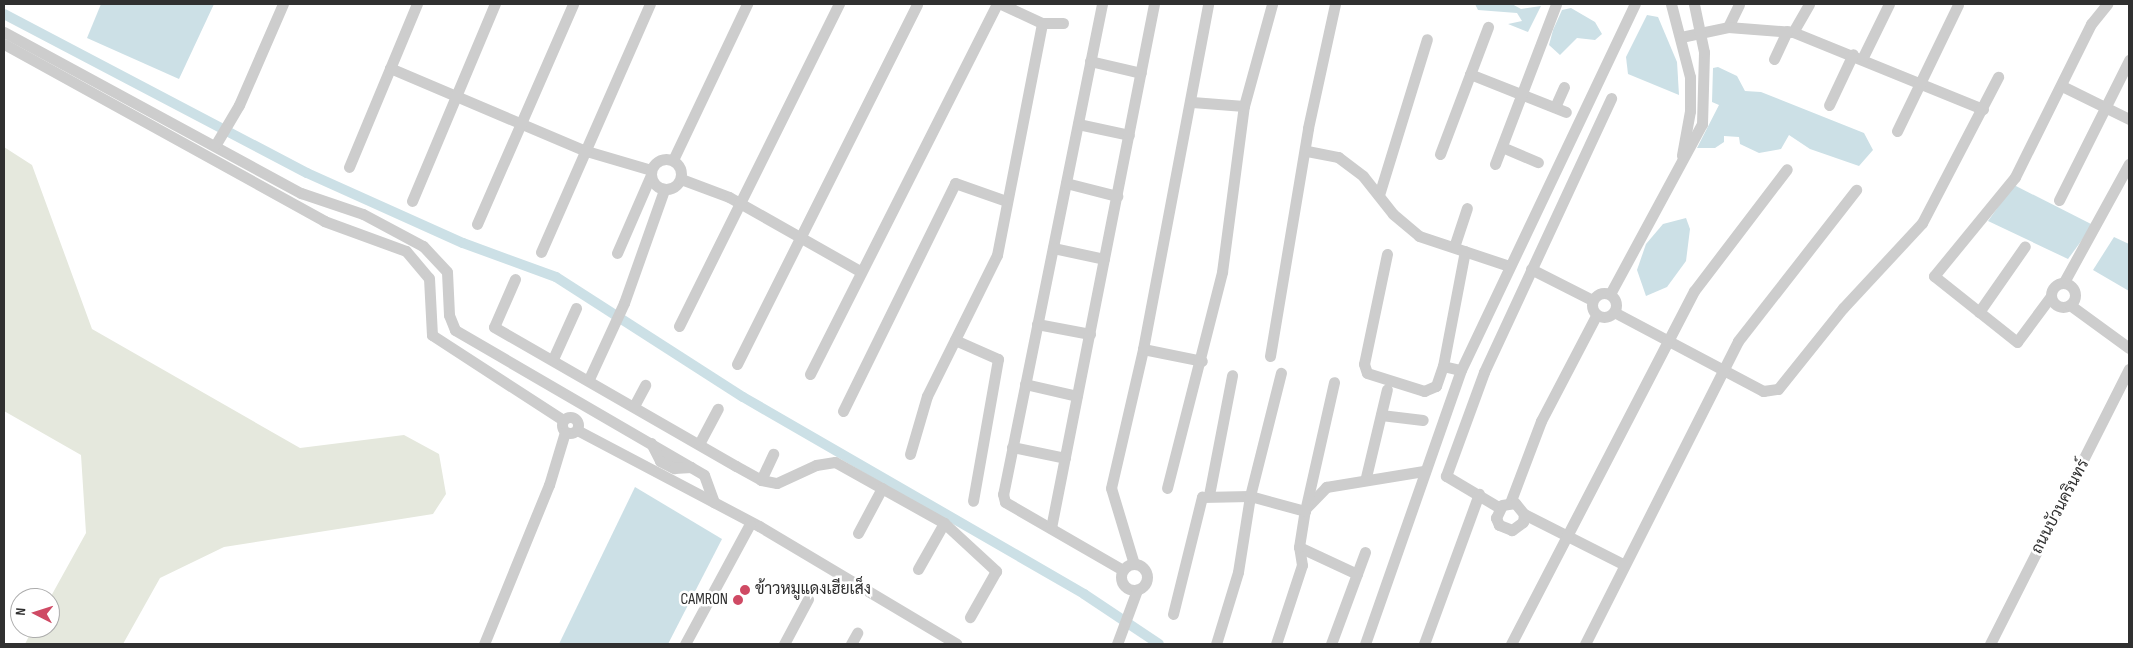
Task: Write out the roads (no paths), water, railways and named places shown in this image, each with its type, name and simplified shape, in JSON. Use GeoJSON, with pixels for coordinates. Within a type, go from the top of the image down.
{"type":"FeatureCollection","features":[{"type":"Feature","properties":{"kind":"street"},"geometry":{"type":"LineString","coordinates":[[218,141],[227,126],[283,4]]}},
{"type":"Feature","properties":{"kind":"street"},"geometry":{"type":"LineString","coordinates":[[349,167],[417,4]]}},
{"type":"Feature","properties":{"kind":"street"},"geometry":{"type":"LineString","coordinates":[[412,200],[495,4]]}},
{"type":"Feature","properties":{"kind":"street"},"geometry":{"type":"LineString","coordinates":[[477,224],[573,4]]}},
{"type":"Feature","properties":{"kind":"street"},"geometry":{"type":"LineString","coordinates":[[541,252],[583,150],[650,4]]}},
{"type":"Feature","properties":{"kind":"street"},"geometry":{"type":"LineString","coordinates":[[673,160],[747,4]]}},
{"type":"Feature","properties":{"kind":"street"},"geometry":{"type":"LineString","coordinates":[[679,326],[839,4]]}},
{"type":"Feature","properties":{"kind":"street"},"geometry":{"type":"LineString","coordinates":[[737,364],[917,4]]}},
{"type":"Feature","properties":{"kind":"street"},"geometry":{"type":"LineString","coordinates":[[810,374],[860,271],[997,4]]}},
{"type":"Feature","properties":{"kind":"street"},"geometry":{"type":"LineString","coordinates":[[1001,4],[1042,23],[1063,23]]}},
{"type":"Feature","properties":{"kind":"street"},"geometry":{"type":"LineString","coordinates":[[1102,4],[1003,499],[1122,570]]}},
{"type":"Feature","properties":{"kind":"street"},"geometry":{"type":"LineString","coordinates":[[1051,528],[1154,4]]}},
{"type":"Feature","properties":{"kind":"street"},"geometry":{"type":"LineString","coordinates":[[1134,564],[1111,488],[1144,349],[1192,102],[1208,4]]}},
{"type":"Feature","properties":{"kind":"street"},"geometry":{"type":"LineString","coordinates":[[1167,488],[1202,361],[1222,272],[1244,106],[1272,4]]}},
{"type":"Feature","properties":{"kind":"street"},"geometry":{"type":"LineString","coordinates":[[1270,356],[1335,4]]}},
{"type":"Feature","properties":{"kind":"street"},"geometry":{"type":"LineString","coordinates":[[1495,164],[1556,4]]}},
{"type":"Feature","properties":{"kind":"street"},"geometry":{"type":"LineString","coordinates":[[1365,644],[1424,471],[1461,370],[1634,4]]}},
{"type":"Feature","properties":{"kind":"street"},"geometry":{"type":"LineString","coordinates":[[1610,294],[1682,155],[1690,111],[1690,77],[1671,4]]}},
{"type":"Feature","properties":{"kind":"street"},"geometry":{"type":"LineString","coordinates":[[1682,155],[1696,141],[1702,124],[1704,59],[1694,4]]}},
{"type":"Feature","properties":{"kind":"street"},"geometry":{"type":"LineString","coordinates":[[1728,26],[1739,4]]}},
{"type":"Feature","properties":{"kind":"street"},"geometry":{"type":"LineString","coordinates":[[1774,59],[1790,31],[1809,4]]}},
{"type":"Feature","properties":{"kind":"street"},"geometry":{"type":"LineString","coordinates":[[1829,105],[1890,4]]}},
{"type":"Feature","properties":{"kind":"street"},"geometry":{"type":"LineString","coordinates":[[2107,4],[2091,24],[2062,86],[2015,177],[1934,276],[2018,342],[2051,296],[2054,286],[2064,282],[2129,164]]}},
{"type":"Feature","properties":{"kind":"street"},"geometry":{"type":"LineString","coordinates":[[1897,131],[1958,5]]}},
{"type":"Feature","properties":{"kind":"street"},"geometry":{"type":"LineString","coordinates":[[910,454],[927,396],[997,254],[1042,23]]}},
{"type":"Feature","properties":{"kind":"street"},"geometry":{"type":"LineString","coordinates":[[1681,37],[1728,26],[1790,31],[1858,55],[1919,85],[1983,108]]}},
{"type":"Feature","properties":{"kind":"street"},"geometry":{"type":"LineString","coordinates":[[1440,154],[1488,27]]}},
{"type":"Feature","properties":{"kind":"street"},"geometry":{"type":"LineString","coordinates":[[4,32],[218,141],[316,201],[363,214],[423,246],[448,272],[449,315],[455,330],[651,443],[660,461],[674,468],[691,467],[704,475],[714,502]]}},
{"type":"Feature","properties":{"kind":"street"},"geometry":{"type":"LineString","coordinates":[[1379,195],[1426,39]]}},
{"type":"Feature","properties":{"kind":"street"},"geometry":{"type":"LineString","coordinates":[[4,44],[324,221],[406,252],[429,278],[432,335],[563,420],[575,418],[577,430]]}},
{"type":"Feature","properties":{"kind":"street"},"geometry":{"type":"LineString","coordinates":[[2059,200],[2129,60]]}},
{"type":"Feature","properties":{"kind":"street"},"geometry":{"type":"LineString","coordinates":[[1090,61],[1141,73]]}},
{"type":"Feature","properties":{"kind":"street"},"geometry":{"type":"LineString","coordinates":[[390,68],[520,125],[651,174],[664,190]]}},
{"type":"Feature","properties":{"kind":"street"},"geometry":{"type":"LineString","coordinates":[[1470,74],[1560,110],[1564,87]]}},
{"type":"Feature","properties":{"kind":"street"},"geometry":{"type":"LineString","coordinates":[[1614,312],[1667,344],[1763,391],[1778,389],[1843,308],[1922,223],[1998,77]]}},
{"type":"Feature","properties":{"kind":"street"},"geometry":{"type":"LineString","coordinates":[[2062,86],[2129,119]]}},
{"type":"Feature","properties":{"kind":"street"},"geometry":{"type":"LineString","coordinates":[[1611,98],[1484,372],[1446,476],[1479,494],[1569,534],[1623,564]]}},
{"type":"Feature","properties":{"kind":"street"},"geometry":{"type":"LineString","coordinates":[[1192,102],[1244,106]]}},
{"type":"Feature","properties":{"kind":"street"},"geometry":{"type":"LineString","coordinates":[[1078,124],[1129,135]]}},
{"type":"Feature","properties":{"kind":"street"},"geometry":{"type":"LineString","coordinates":[[1502,147],[1538,162]]}},
{"type":"Feature","properties":{"kind":"street"},"geometry":{"type":"LineString","coordinates":[[1307,152],[1338,157],[1379,195],[1393,214],[1419,236],[1509,266]]}},
{"type":"Feature","properties":{"kind":"street"},"geometry":{"type":"LineString","coordinates":[[616,253],[651,174],[662,159],[673,160],[680,168],[681,179],[674,187],[664,190]]}},
{"type":"Feature","properties":{"kind":"street"},"geometry":{"type":"LineString","coordinates":[[1511,644],[1694,291],[1786,169]]}},
{"type":"Feature","properties":{"kind":"street"},"geometry":{"type":"LineString","coordinates":[[681,179],[740,203],[801,235],[860,271]]}},
{"type":"Feature","properties":{"kind":"street"},"geometry":{"type":"LineString","coordinates":[[843,411],[955,183],[1006,201]]}},
{"type":"Feature","properties":{"kind":"street"},"geometry":{"type":"LineString","coordinates":[[1066,183],[1117,196]]}},
{"type":"Feature","properties":{"kind":"street"},"geometry":{"type":"LineString","coordinates":[[589,379],[624,303],[664,190]]}},
{"type":"Feature","properties":{"kind":"street"},"geometry":{"type":"LineString","coordinates":[[1585,644],[1623,564],[1750,323],[1856,190]]}},
{"type":"Feature","properties":{"kind":"street"},"geometry":{"type":"LineString","coordinates":[[1454,247],[1467,208]]}},
{"type":"Feature","properties":{"kind":"street"},"geometry":{"type":"LineString","coordinates":[[1979,312],[2025,246]]}},
{"type":"Feature","properties":{"kind":"street"},"geometry":{"type":"LineString","coordinates":[[1053,248],[1104,259]]}},
{"type":"Feature","properties":{"kind":"street"},"geometry":{"type":"LineString","coordinates":[[1387,254],[1364,364],[1367,373],[1424,391],[1436,386],[1444,366],[1465,251]]}},
{"type":"Feature","properties":{"kind":"street"},"geometry":{"type":"LineString","coordinates":[[1524,514],[1518,527],[1505,529],[1496,518],[1505,505],[1541,421],[1596,316],[1592,300],[1531,269]]}},
{"type":"Feature","properties":{"kind":"street"},"geometry":{"type":"LineString","coordinates":[[515,279],[494,327],[589,379],[761,480],[777,483],[816,465],[835,462],[944,523],[996,571],[997,577],[970,617]]}},
{"type":"Feature","properties":{"kind":"street"},"geometry":{"type":"LineString","coordinates":[[2064,282],[2075,290],[2070,305]]}},
{"type":"Feature","properties":{"kind":"street"},"geometry":{"type":"LineString","coordinates":[[1592,300],[1602,293],[1610,294]]}},
{"type":"Feature","properties":{"kind":"street"},"geometry":{"type":"LineString","coordinates":[[1596,316],[1608,317],[1614,312],[1616,304],[1610,294]]}},
{"type":"Feature","properties":{"kind":"street"},"geometry":{"type":"LineString","coordinates":[[2051,296],[2059,307],[2070,305],[2129,348]]}},
{"type":"Feature","properties":{"kind":"street"},"geometry":{"type":"LineString","coordinates":[[554,359],[576,308]]}},
{"type":"Feature","properties":{"kind":"street"},"geometry":{"type":"LineString","coordinates":[[1037,324],[1090,334]]}},
{"type":"Feature","properties":{"kind":"street"},"geometry":{"type":"LineString","coordinates":[[955,340],[998,358],[973,501]]}},
{"type":"Feature","properties":{"kind":"street"},"geometry":{"type":"LineString","coordinates":[[1144,349],[1202,361]]}},
{"type":"Feature","properties":{"kind":"street"},"geometry":{"type":"LineString","coordinates":[[1444,366],[1461,370]]}},
{"type":"Feature","properties":{"kind":"street","name":"ถนนบัวนครินทร์"},"geometry":{"type":"LineString","coordinates":[[1990,644],[2129,369]]}},
{"type":"Feature","properties":{"kind":"street"},"geometry":{"type":"LineString","coordinates":[[1216,644],[1238,572],[1250,496],[1281,373]]}},
{"type":"Feature","properties":{"kind":"street"},"geometry":{"type":"LineString","coordinates":[[1209,495],[1232,375]]}},
{"type":"Feature","properties":{"kind":"street"},"geometry":{"type":"LineString","coordinates":[[1276,644],[1302,565],[1299,546],[1305,511],[1334,382]]}},
{"type":"Feature","properties":{"kind":"street"},"geometry":{"type":"LineString","coordinates":[[1025,384],[1077,396]]}},
{"type":"Feature","properties":{"kind":"street"},"geometry":{"type":"LineString","coordinates":[[634,406],[645,385]]}},
{"type":"Feature","properties":{"kind":"street"},"geometry":{"type":"LineString","coordinates":[[1366,478],[1387,389]]}},
{"type":"Feature","properties":{"kind":"street"},"geometry":{"type":"LineString","coordinates":[[699,444],[718,409]]}},
{"type":"Feature","properties":{"kind":"street"},"geometry":{"type":"LineString","coordinates":[[1381,415],[1423,420]]}},
{"type":"Feature","properties":{"kind":"street"},"geometry":{"type":"LineString","coordinates":[[484,644],[549,485],[565,432],[563,420]]}},
{"type":"Feature","properties":{"kind":"street"},"geometry":{"type":"LineString","coordinates":[[565,432],[577,430],[714,502],[957,644]]}},
{"type":"Feature","properties":{"kind":"street"},"geometry":{"type":"LineString","coordinates":[[1012,447],[1065,458]]}},
{"type":"Feature","properties":{"kind":"street"},"geometry":{"type":"LineString","coordinates":[[761,480],[773,454]]}},
{"type":"Feature","properties":{"kind":"street"},"geometry":{"type":"LineString","coordinates":[[1305,511],[1326,487],[1366,478],[1424,471]]}},
{"type":"Feature","properties":{"kind":"street"},"geometry":{"type":"LineString","coordinates":[[858,533],[882,488]]}},
{"type":"Feature","properties":{"kind":"street"},"geometry":{"type":"LineString","coordinates":[[1424,644],[1479,494]]}},
{"type":"Feature","properties":{"kind":"street"},"geometry":{"type":"LineString","coordinates":[[1173,614],[1198,502],[1209,495],[1250,496],[1305,511]]}},
{"type":"Feature","properties":{"kind":"street"},"geometry":{"type":"LineString","coordinates":[[918,569],[944,523]]}},
{"type":"Feature","properties":{"kind":"street"},"geometry":{"type":"LineString","coordinates":[[685,644],[750,524]]}},
{"type":"Feature","properties":{"kind":"street"},"geometry":{"type":"LineString","coordinates":[[1299,546],[1357,574]]}},
{"type":"Feature","properties":{"kind":"street"},"geometry":{"type":"LineString","coordinates":[[1331,644],[1365,552]]}},
{"type":"Feature","properties":{"kind":"street"},"geometry":{"type":"LineString","coordinates":[[1117,644],[1133,610],[1137,590],[1147,578],[1142,566],[1134,564],[1122,570]]}},
{"type":"Feature","properties":{"kind":"street"},"geometry":{"type":"LineString","coordinates":[[1122,570],[1123,585],[1137,590]]}},
{"type":"Feature","properties":{"kind":"street"},"geometry":{"type":"LineString","coordinates":[[784,644],[808,599]]}},
{"type":"Feature","properties":{"kind":"street"},"geometry":{"type":"LineString","coordinates":[[851,644],[857,633]]}},
{"type":"Feature","properties":{"kind":"waterway"},"geometry":{"type":"LineString","coordinates":[[4,14],[307,173],[463,243],[556,277],[743,397],[1084,594],[1159,644]]}},
{"type":"Feature","properties":{"kind":"place","name":"ข้าวหมูแดงเฮียเส็ง"},"geometry":{"type":"Point","coordinates":[745,590]}},
{"type":"Feature","properties":{"kind":"place","name":"CAMRON"},"geometry":{"type":"Point","coordinates":[738,600]}}]}
